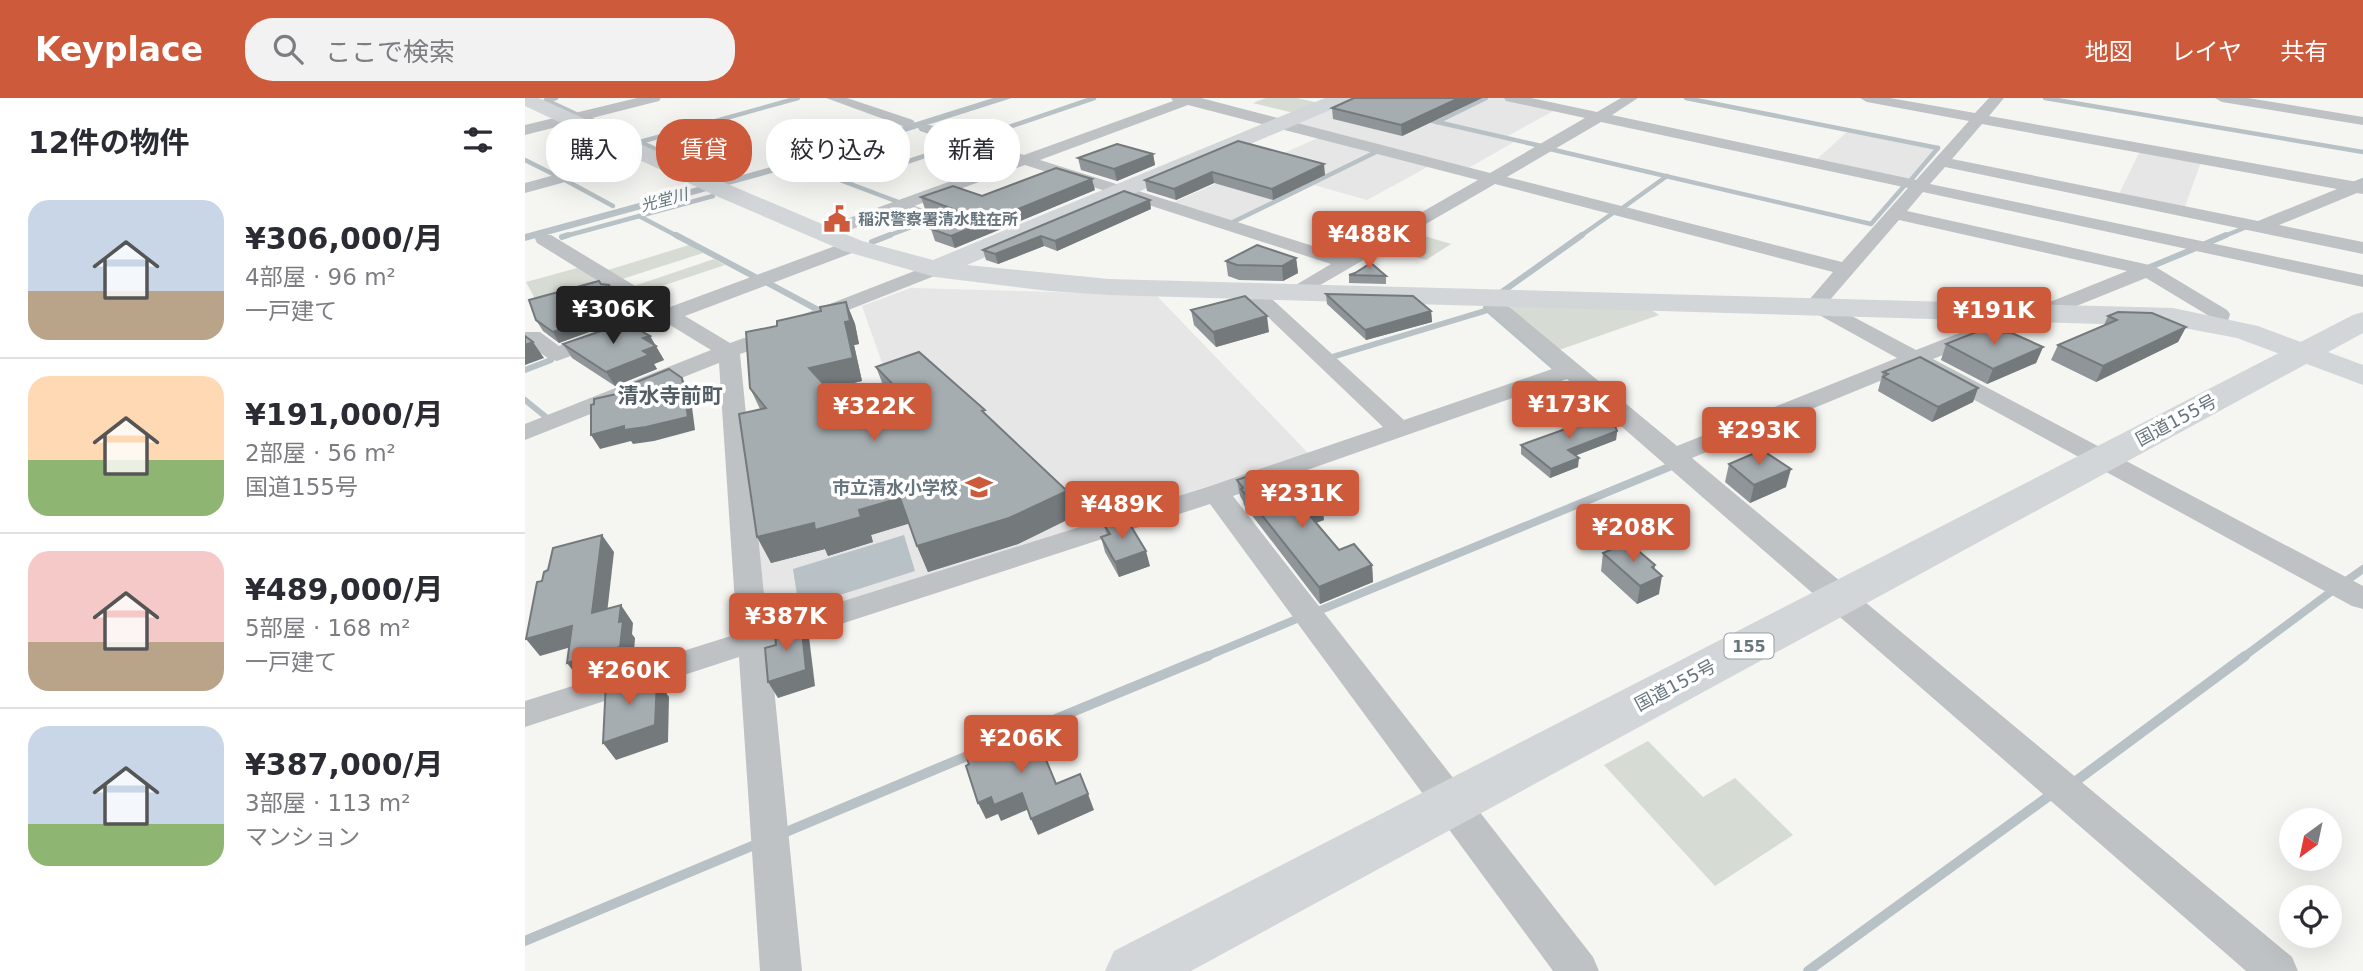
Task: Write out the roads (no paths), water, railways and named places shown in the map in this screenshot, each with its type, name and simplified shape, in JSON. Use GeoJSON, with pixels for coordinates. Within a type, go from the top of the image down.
{"type":"FeatureCollection","features":[{"type":"Feature","properties":{"kind":"main road"},"geometry":{"type":"LineString","coordinates":[[935,269],[1342,98]]}},
{"type":"Feature","properties":{"kind":"main road"},"geometry":{"type":"LineString","coordinates":[[525,99],[566,119]]}},
{"type":"Feature","properties":{"kind":"main road"},"geometry":{"type":"LineString","coordinates":[[642,153],[853,246],[935,269],[1049,284],[1489,300],[2173,317],[2218,323],[2260,334],[2363,376]]}},
{"type":"Feature","properties":{"kind":"main road","name":"国道155号"},"geometry":{"type":"LineString","coordinates":[[1134,971],[2102,460],[2303,352],[2362,312]]}},
{"type":"Feature","properties":{"kind":"street"},"geometry":{"type":"LineString","coordinates":[[572,119],[654,98]]}},
{"type":"Feature","properties":{"kind":"street"},"geometry":{"type":"LineString","coordinates":[[833,98],[896,119]]}},
{"type":"Feature","properties":{"kind":"street"},"geometry":{"type":"LineString","coordinates":[[1511,98],[2209,248],[2362,312]]}},
{"type":"Feature","properties":{"kind":"street"},"geometry":{"type":"LineString","coordinates":[[1296,293],[1631,98]]}},
{"type":"Feature","properties":{"kind":"street"},"geometry":{"type":"LineString","coordinates":[[1867,98],[2360,187]]}},
{"type":"Feature","properties":{"kind":"street"},"geometry":{"type":"LineString","coordinates":[[1997,98],[1893,213],[1819,300],[1819,307],[2363,599]]}},
{"type":"Feature","properties":{"kind":"street"},"geometry":{"type":"LineString","coordinates":[[2222,98],[2363,121]]}},
{"type":"Feature","properties":{"kind":"street"},"geometry":{"type":"LineString","coordinates":[[822,234],[1186,99],[1845,270]]}},
{"type":"Feature","properties":{"kind":"street"},"geometry":{"type":"LineString","coordinates":[[525,130],[546,125]]}},
{"type":"Feature","properties":{"kind":"street"},"geometry":{"type":"LineString","coordinates":[[525,188],[647,155]]}},
{"type":"Feature","properties":{"kind":"street"},"geometry":{"type":"LineString","coordinates":[[1020,158],[1347,263]]}},
{"type":"Feature","properties":{"kind":"street"},"geometry":{"type":"LineString","coordinates":[[1940,161],[2363,248]]}},
{"type":"Feature","properties":{"kind":"street"},"geometry":{"type":"LineString","coordinates":[[1672,457],[1914,359],[2149,272],[2360,187]]}},
{"type":"Feature","properties":{"kind":"street"},"geometry":{"type":"LineString","coordinates":[[1893,213],[2149,272],[2220,314],[2218,323]]}},
{"type":"Feature","properties":{"kind":"street"},"geometry":{"type":"LineString","coordinates":[[544,239],[729,352]]}},
{"type":"Feature","properties":{"kind":"street"},"geometry":{"type":"LineString","coordinates":[[525,340],[532,337],[557,354],[853,246]]}},
{"type":"Feature","properties":{"kind":"street"},"geometry":{"type":"LineString","coordinates":[[790,327],[935,269]]}},
{"type":"Feature","properties":{"kind":"street"},"geometry":{"type":"LineString","coordinates":[[1254,292],[1401,430]]}},
{"type":"Feature","properties":{"kind":"street"},"geometry":{"type":"LineString","coordinates":[[1489,300],[2277,971]]}},
{"type":"Feature","properties":{"kind":"street"},"geometry":{"type":"LineString","coordinates":[[525,433],[765,337]]}},
{"type":"Feature","properties":{"kind":"street"},"geometry":{"type":"LineString","coordinates":[[729,352],[781,971]]}},
{"type":"Feature","properties":{"kind":"street"},"geometry":{"type":"LineString","coordinates":[[525,714],[1216,493],[1571,370]]}},
{"type":"Feature","properties":{"kind":"street"},"geometry":{"type":"LineString","coordinates":[[1216,493],[1578,971]]}},
{"type":"Feature","properties":{"kind":"water"},"geometry":{"type":"Polygon","coordinates":[[[993,98],[1012,98],[946,119],[926,119],[993,98]]]}},
{"type":"Feature","properties":{"kind":"water"},"geometry":{"type":"Polygon","coordinates":[[[924,120],[924,126],[910,130],[910,124],[924,120]]]}},
{"type":"Feature","properties":{"kind":"water"},"geometry":{"type":"Polygon","coordinates":[[[766,168],[766,175],[752,178],[752,172],[766,168]]]}},
{"type":"Feature","properties":{"kind":"water","name":"光堂川"},"geometry":{"type":"Polygon","coordinates":[[[716,182],[739,182],[525,241],[525,234],[716,182]]]}},
{"type":"Feature","properties":{"kind":"water"},"geometry":{"type":"Polygon","coordinates":[[[904,535],[915,571],[799,608],[793,569],[904,535]]]}},
{"type":"Feature","properties":{"kind":"waterway"},"geometry":{"type":"LineString","coordinates":[[556,98],[546,100],[578,115]]}},
{"type":"Feature","properties":{"kind":"waterway"},"geometry":{"type":"LineString","coordinates":[[642,141],[798,98]]}},
{"type":"Feature","properties":{"kind":"waterway"},"geometry":{"type":"LineString","coordinates":[[1020,123],[1094,98]]}},
{"type":"Feature","properties":{"kind":"waterway"},"geometry":{"type":"LineString","coordinates":[[1437,122],[1486,98]]}},
{"type":"Feature","properties":{"kind":"waterway"},"geometry":{"type":"LineString","coordinates":[[1686,98],[1938,148],[1910,181]]}},
{"type":"Feature","properties":{"kind":"waterway"},"geometry":{"type":"LineString","coordinates":[[2045,98],[2363,152]]}},
{"type":"Feature","properties":{"kind":"waterway"},"geometry":{"type":"LineString","coordinates":[[585,117],[589,119]]}},
{"type":"Feature","properties":{"kind":"waterway"},"geometry":{"type":"LineString","coordinates":[[1424,119],[1437,122]]}},
{"type":"Feature","properties":{"kind":"waterway"},"geometry":{"type":"LineString","coordinates":[[1437,122],[1541,146]]}},
{"type":"Feature","properties":{"kind":"waterway"},"geometry":{"type":"LineString","coordinates":[[642,143],[656,149]]}},
{"type":"Feature","properties":{"kind":"waterway"},"geometry":{"type":"LineString","coordinates":[[1550,149],[1667,176]]}},
{"type":"Feature","properties":{"kind":"waterway"},"geometry":{"type":"LineString","coordinates":[[1233,222],[1376,152]]}},
{"type":"Feature","properties":{"kind":"waterway"},"geometry":{"type":"LineString","coordinates":[[910,161],[924,156]]}},
{"type":"Feature","properties":{"kind":"waterway"},"geometry":{"type":"LineString","coordinates":[[525,160],[546,170]]}},
{"type":"Feature","properties":{"kind":"waterway"},"geometry":{"type":"LineString","coordinates":[[1621,209],[1667,176]]}},
{"type":"Feature","properties":{"kind":"waterway"},"geometry":{"type":"LineString","coordinates":[[1667,176],[1871,224],[1905,185]]}},
{"type":"Feature","properties":{"kind":"waterway"},"geometry":{"type":"LineString","coordinates":[[2353,184],[2363,180]]}},
{"type":"Feature","properties":{"kind":"waterway"},"geometry":{"type":"LineString","coordinates":[[569,182],[613,206]]}},
{"type":"Feature","properties":{"kind":"waterway"},"geometry":{"type":"LineString","coordinates":[[845,182],[901,203]]}},
{"type":"Feature","properties":{"kind":"waterway","name":"光堂川"},"geometry":{"type":"LineString","coordinates":[[639,216],[713,196]]}},
{"type":"Feature","properties":{"kind":"waterway"},"geometry":{"type":"LineString","coordinates":[[909,206],[938,217]]}},
{"type":"Feature","properties":{"kind":"waterway"},"geometry":{"type":"LineString","coordinates":[[1579,237],[1613,213]]}},
{"type":"Feature","properties":{"kind":"waterway","name":"光堂川"},"geometry":{"type":"LineString","coordinates":[[568,235],[562,237],[639,216]]}},
{"type":"Feature","properties":{"kind":"waterway","name":"光堂川"},"geometry":{"type":"LineString","coordinates":[[639,216],[679,237]]}},
{"type":"Feature","properties":{"kind":"waterway"},"geometry":{"type":"LineString","coordinates":[[938,217],[948,221],[963,216]]}},
{"type":"Feature","properties":{"kind":"waterway"},"geometry":{"type":"LineString","coordinates":[[885,237],[938,217]]}},
{"type":"Feature","properties":{"kind":"waterway"},"geometry":{"type":"LineString","coordinates":[[2222,237],[2249,226]]}},
{"type":"Feature","properties":{"kind":"waterway"},"geometry":{"type":"LineString","coordinates":[[676,235],[757,278]]}},
{"type":"Feature","properties":{"kind":"waterway"},"geometry":{"type":"LineString","coordinates":[[872,242],[890,235]]}},
{"type":"Feature","properties":{"kind":"waterway"},"geometry":{"type":"LineString","coordinates":[[1502,292],[1582,235]]}},
{"type":"Feature","properties":{"kind":"waterway"},"geometry":{"type":"LineString","coordinates":[[2205,244],[2226,235]]}},
{"type":"Feature","properties":{"kind":"waterway"},"geometry":{"type":"LineString","coordinates":[[2150,267],[2196,248]]}},
{"type":"Feature","properties":{"kind":"waterway"},"geometry":{"type":"LineString","coordinates":[[766,282],[820,311]]}},
{"type":"Feature","properties":{"kind":"waterway"},"geometry":{"type":"LineString","coordinates":[[1486,308],[1555,368]]}},
{"type":"Feature","properties":{"kind":"waterway"},"geometry":{"type":"LineString","coordinates":[[1332,357],[1488,310]]}},
{"type":"Feature","properties":{"kind":"waterway"},"geometry":{"type":"LineString","coordinates":[[525,370],[551,360]]}},
{"type":"Feature","properties":{"kind":"waterway"},"geometry":{"type":"LineString","coordinates":[[525,400],[546,417]]}},
{"type":"Feature","properties":{"kind":"waterway"},"geometry":{"type":"LineString","coordinates":[[1318,611],[1669,467]]}},
{"type":"Feature","properties":{"kind":"waterway"},"geometry":{"type":"LineString","coordinates":[[2346,581],[2363,569]]}},
{"type":"Feature","properties":{"kind":"waterway"},"geometry":{"type":"LineString","coordinates":[[2242,658],[2332,591]]}},
{"type":"Feature","properties":{"kind":"waterway"},"geometry":{"type":"LineString","coordinates":[[1203,658],[1299,618]]}},
{"type":"Feature","properties":{"kind":"waterway"},"geometry":{"type":"LineString","coordinates":[[1024,732],[1208,656]]}},
{"type":"Feature","properties":{"kind":"waterway"},"geometry":{"type":"LineString","coordinates":[[2076,781],[2245,656]]}},
{"type":"Feature","properties":{"kind":"waterway"},"geometry":{"type":"LineString","coordinates":[[786,832],[1003,741]]}},
{"type":"Feature","properties":{"kind":"waterway"},"geometry":{"type":"LineString","coordinates":[[1808,971],[2049,796]]}},
{"type":"Feature","properties":{"kind":"waterway"},"geometry":{"type":"LineString","coordinates":[[525,941],[752,846]]}},
{"type":"Feature","properties":{"kind":"place","name":"稲沢警察署清水駐在所"},"geometry":{"type":"Point","coordinates":[837,219]}},
{"type":"Feature","properties":{"kind":"place","name":"市立清水小学校"},"geometry":{"type":"Point","coordinates":[979,487]}},
{"type":"Feature","properties":{"kind":"district","name":"清水寺前町"},"geometry":{"type":"Point","coordinates":[670,396]}}]}
